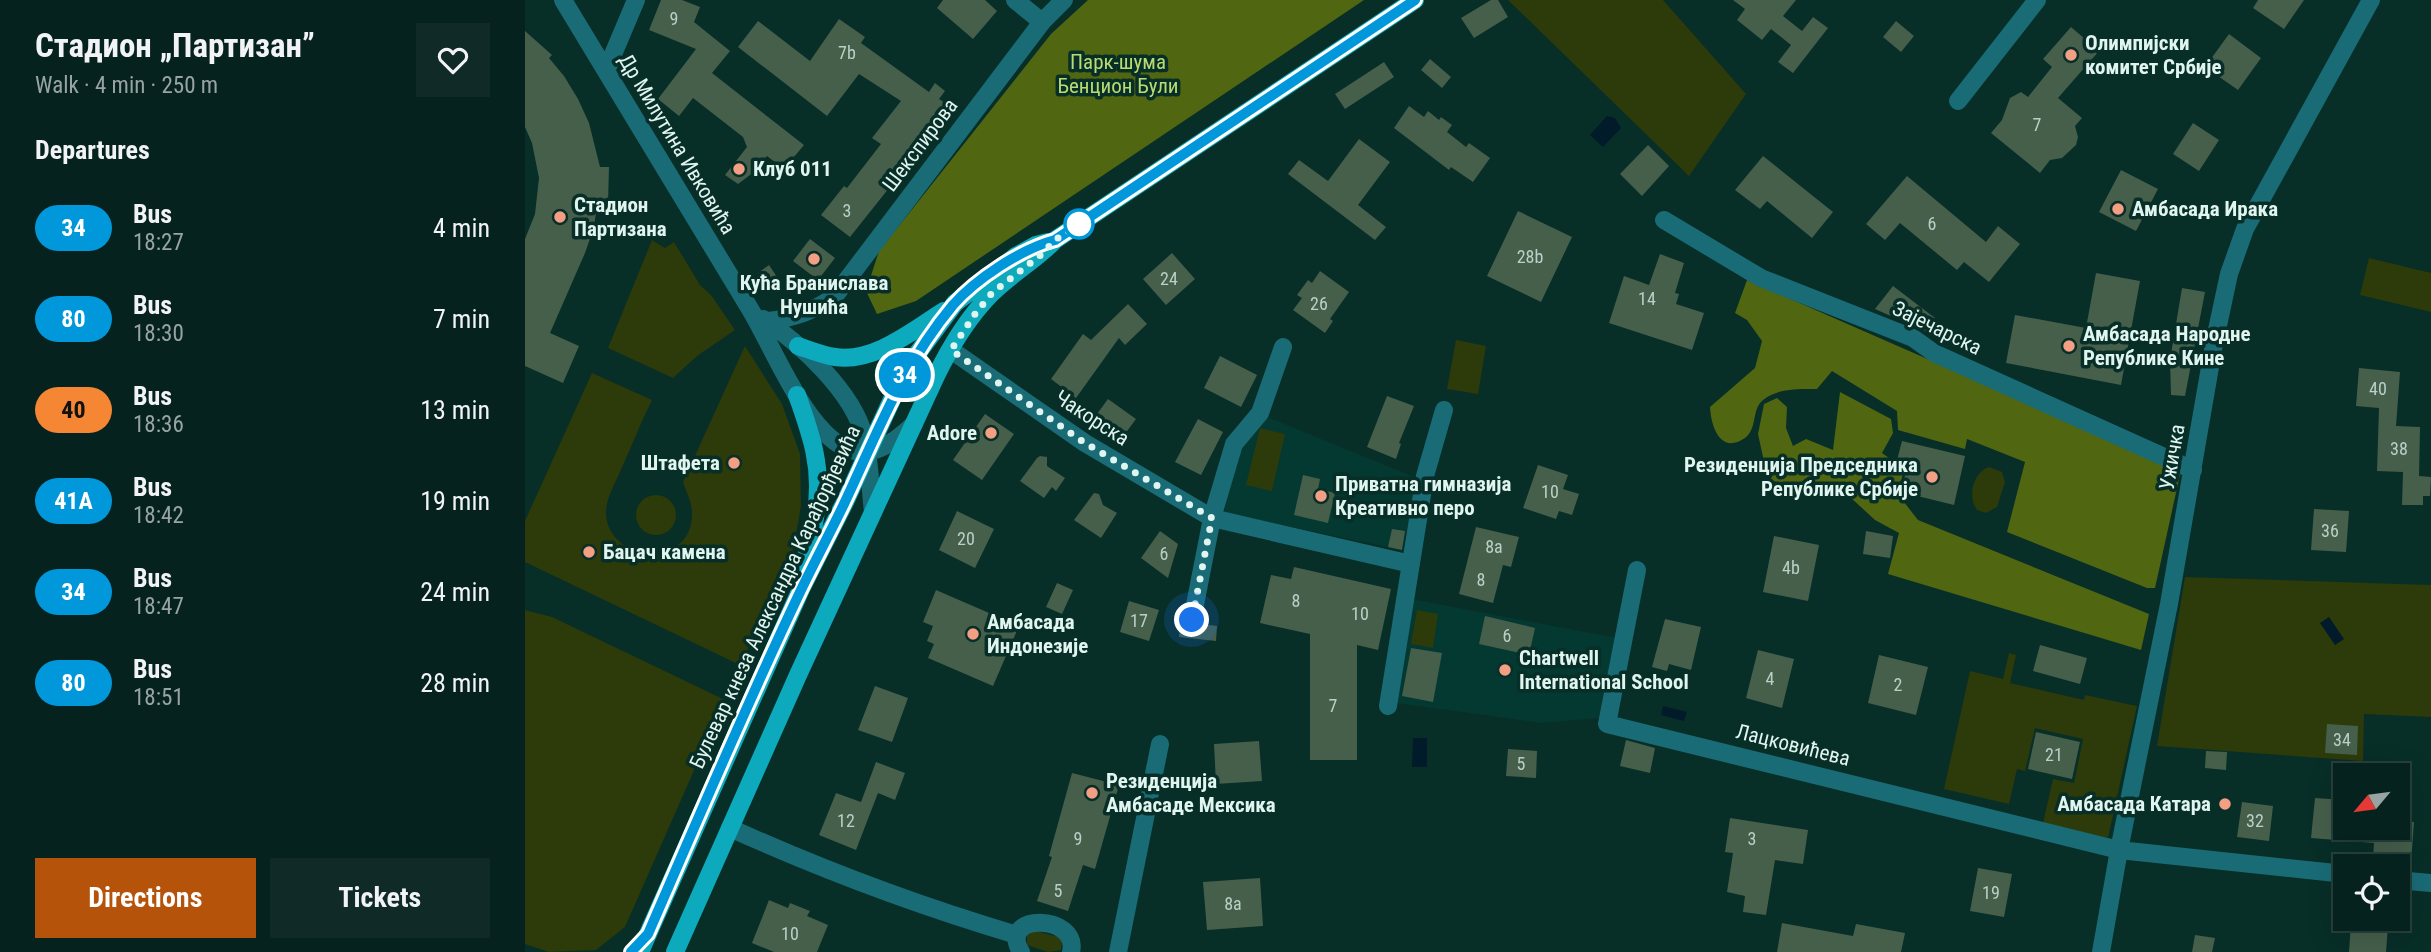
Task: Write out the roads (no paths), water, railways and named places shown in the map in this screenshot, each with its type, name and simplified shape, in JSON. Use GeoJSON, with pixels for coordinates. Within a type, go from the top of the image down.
{"type":"FeatureCollection","features":[{"type":"Feature","properties":{"kind":"main road","name":"Булевар кнеза Александра Карађорђевића"},"geometry":{"type":"LineString","coordinates":[[675,952],[941,367],[975,314],[992,293],[1042,254],[1055,240],[1415,0]]}},
{"type":"Feature","properties":{"kind":"main road","name":"Булевар кнеза Александра Карађорђевића"},"geometry":{"type":"LineString","coordinates":[[640,952],[801,589],[894,395],[917,354],[955,303],[1016,256],[1036,245],[1055,240]]}},
{"type":"Feature","properties":{"kind":"main road"},"geometry":{"type":"LineString","coordinates":[[798,346],[835,357],[864,355],[906,335],[955,303]]}},
{"type":"Feature","properties":{"kind":"main road"},"geometry":{"type":"LineString","coordinates":[[797,395],[812,438],[819,471],[816,513],[801,589]]}},
{"type":"Feature","properties":{"kind":"main road"},"geometry":{"type":"LineString","coordinates":[[631,952],[648,934]]}},
{"type":"Feature","properties":{"kind":"street","name":"Др Милутина Ивковића"},"geometry":{"type":"LineString","coordinates":[[563,0],[752,311],[797,395],[831,438],[848,449],[866,453]]}},
{"type":"Feature","properties":{"kind":"street"},"geometry":{"type":"LineString","coordinates":[[606,71],[636,0]]}},
{"type":"Feature","properties":{"kind":"street"},"geometry":{"type":"LineString","coordinates":[[1015,0],[1042,22]]}},
{"type":"Feature","properties":{"kind":"street","name":"Шекспирова"},"geometry":{"type":"LineString","coordinates":[[767,321],[789,318],[809,310],[837,293],[1042,22],[1063,0]]}},
{"type":"Feature","properties":{"kind":"street"},"geometry":{"type":"LineString","coordinates":[[1958,101],[2036,0]]}},
{"type":"Feature","properties":{"kind":"street","name":"Ужичка"},"geometry":{"type":"LineString","coordinates":[[2101,952],[2193,470],[2214,344],[2235,254],[2259,203],[2370,0]]}},
{"type":"Feature","properties":{"kind":"street","name":"Зајечарска"},"geometry":{"type":"LineString","coordinates":[[1664,220],[1761,278],[1913,338],[1934,353],[2193,470]]}},
{"type":"Feature","properties":{"kind":"street"},"geometry":{"type":"LineString","coordinates":[[798,346],[799,326],[809,310]]}},
{"type":"Feature","properties":{"kind":"street","name":"Др Милутина Ивковића"},"geometry":{"type":"LineString","coordinates":[[752,311],[798,346],[844,397],[860,426],[873,512]]}},
{"type":"Feature","properties":{"kind":"street"},"geometry":{"type":"LineString","coordinates":[[1192,620],[1212,518],[1234,444],[1260,413],[1283,347]]}},
{"type":"Feature","properties":{"kind":"street","name":"Чакорска"},"geometry":{"type":"LineString","coordinates":[[951,350],[1085,443],[1212,518],[1411,564]]}},
{"type":"Feature","properties":{"kind":"street"},"geometry":{"type":"LineString","coordinates":[[1388,706],[1425,476],[1444,410]]}},
{"type":"Feature","properties":{"kind":"street"},"geometry":{"type":"LineString","coordinates":[[866,453],[894,442],[917,422]]}},
{"type":"Feature","properties":{"kind":"street","name":"Лацковићева"},"geometry":{"type":"LineString","coordinates":[[1637,570],[1607,724],[2119,850]]}},
{"type":"Feature","properties":{"kind":"street"},"geometry":{"type":"LineString","coordinates":[[1118,952],[1160,744]]}},
{"type":"Feature","properties":{"kind":"street"},"geometry":{"type":"LineString","coordinates":[[730,828],[843,876],[1019,943],[1025,925],[1031,922],[1063,929],[1071,938],[1071,952]]}},
{"type":"Feature","properties":{"kind":"street"},"geometry":{"type":"LineString","coordinates":[[2119,850],[2333,873]]}},
{"type":"Feature","properties":{"kind":"street"},"geometry":{"type":"LineString","coordinates":[[2410,881],[2431,883]]}},
{"type":"Feature","properties":{"kind":"place","name":"Олимпијски комитет Србије"},"geometry":{"type":"Point","coordinates":[2071,55]}},
{"type":"Feature","properties":{"kind":"place","name":"Клуб 011"},"geometry":{"type":"Point","coordinates":[739,169]}},
{"type":"Feature","properties":{"kind":"place","name":"Амбасада Ирака"},"geometry":{"type":"Point","coordinates":[2118,209]}},
{"type":"Feature","properties":{"kind":"place","name":"Стадион Партизана"},"geometry":{"type":"Point","coordinates":[560,217]}},
{"type":"Feature","properties":{"kind":"place","name":"Кућа Бранислава Нушића"},"geometry":{"type":"Point","coordinates":[814,259]}},
{"type":"Feature","properties":{"kind":"place","name":"Амбасада Народне Републике Кине"},"geometry":{"type":"Point","coordinates":[2069,346]}},
{"type":"Feature","properties":{"kind":"place","name":"Adore"},"geometry":{"type":"Point","coordinates":[991,433]}},
{"type":"Feature","properties":{"kind":"place","name":"Штафета"},"geometry":{"type":"Point","coordinates":[734,463]}},
{"type":"Feature","properties":{"kind":"place","name":"Резиденција Председника Републике Србије"},"geometry":{"type":"Point","coordinates":[1932,477]}},
{"type":"Feature","properties":{"kind":"place","name":"Приватна гимназија Креативно перо"},"geometry":{"type":"Point","coordinates":[1321,496]}},
{"type":"Feature","properties":{"kind":"place","name":"Бацач камена"},"geometry":{"type":"Point","coordinates":[589,552]}},
{"type":"Feature","properties":{"kind":"place","name":"Амбасада Индонезије"},"geometry":{"type":"Point","coordinates":[973,634]}},
{"type":"Feature","properties":{"kind":"place","name":"Chartwell International School"},"geometry":{"type":"Point","coordinates":[1505,670]}},
{"type":"Feature","properties":{"kind":"place","name":"Резиденција Амбасаде Мексика"},"geometry":{"type":"Point","coordinates":[1092,793]}},
{"type":"Feature","properties":{"kind":"place","name":"Амбасада Катара"},"geometry":{"type":"Point","coordinates":[2225,804]}},
{"type":"Feature","properties":{"kind":"park label","name":"Парк-шума Бенцион Були"},"geometry":{"type":"Point","coordinates":[1118,74]}}]}
